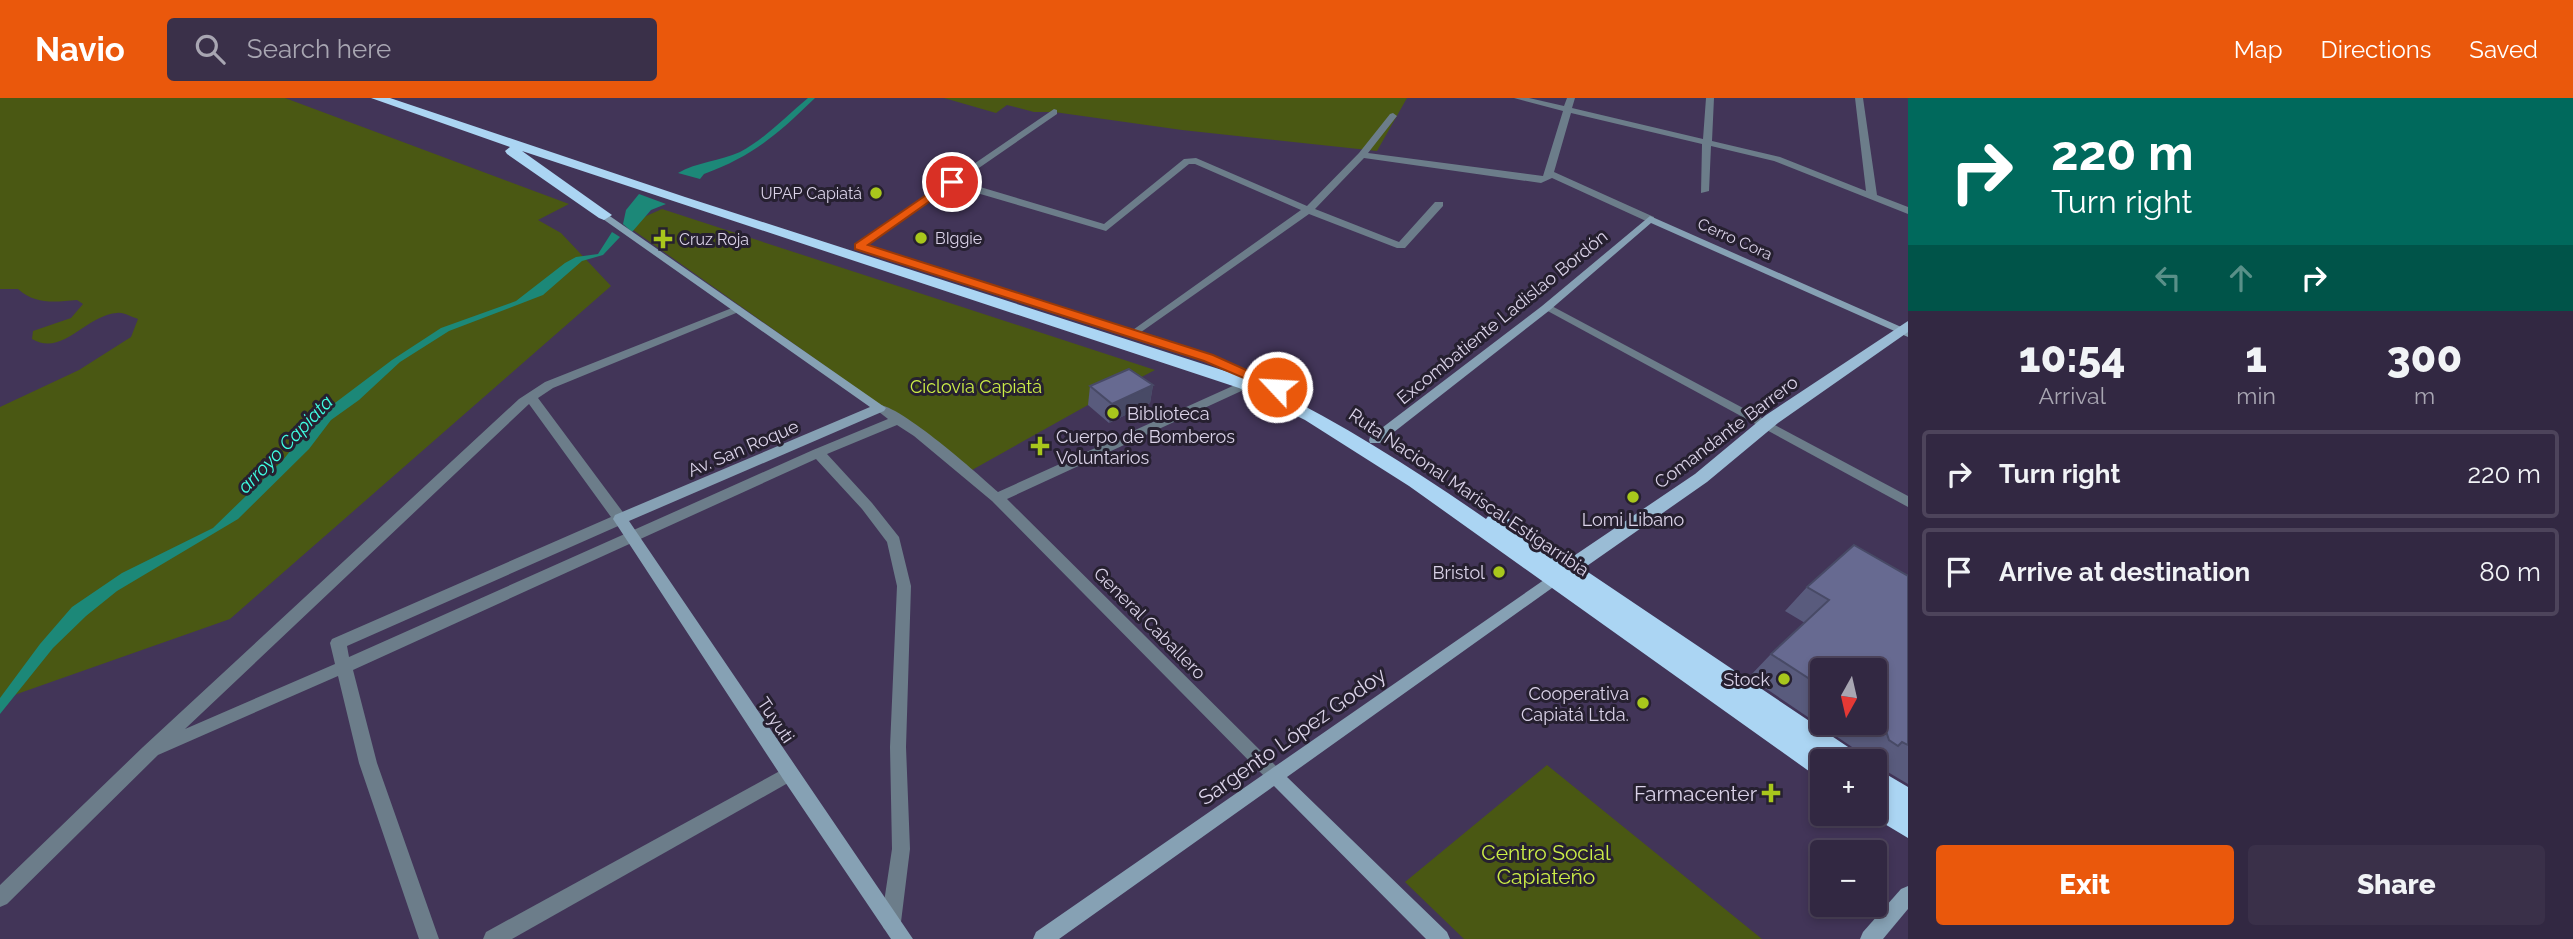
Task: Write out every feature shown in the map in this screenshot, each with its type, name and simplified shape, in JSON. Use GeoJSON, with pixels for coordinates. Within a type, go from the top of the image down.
{"type":"FeatureCollection","features":[{"type":"Feature","properties":{"kind":"highway","name":"Ruta Nacional Mariscal Estigarribia"},"geometry":{"type":"LineString","coordinates":[[377,98],[483,134],[644,182]]}},
{"type":"Feature","properties":{"kind":"highway","name":"Ruta Nacional Mariscal Estigarribia"},"geometry":{"type":"LineString","coordinates":[[410,98],[686,197],[1246,384],[1312,416],[1363,447],[1830,749]]}},
{"type":"Feature","properties":{"kind":"highway"},"geometry":{"type":"LineString","coordinates":[[483,134],[604,215]]}},
{"type":"Feature","properties":{"kind":"highway","name":"Ruta Nacional Mariscal Estigarribia"},"geometry":{"type":"LineString","coordinates":[[686,197],[859,246],[1134,334],[1255,376],[1322,409],[1374,440],[1810,757]]}},
{"type":"Feature","properties":{"kind":"highway"},"geometry":{"type":"LineString","coordinates":[[1887,788],[1908,802]]}},
{"type":"Feature","properties":{"kind":"highway"},"geometry":{"type":"LineString","coordinates":[[1887,812],[1908,826]]}},
{"type":"Feature","properties":{"kind":"main road","name":"Comandante Barrero"},"geometry":{"type":"LineString","coordinates":[[1561,574],[1701,478],[1765,424],[1905,329]]}},
{"type":"Feature","properties":{"kind":"street"},"geometry":{"type":"LineString","coordinates":[[1518,98],[1568,112],[1777,159],[1908,211]]}},
{"type":"Feature","properties":{"kind":"street"},"geometry":{"type":"LineString","coordinates":[[1362,155],[1534,180],[1547,178],[1571,98]]}},
{"type":"Feature","properties":{"kind":"street"},"geometry":{"type":"LineString","coordinates":[[1704,191],[1710,98]]}},
{"type":"Feature","properties":{"kind":"street"},"geometry":{"type":"LineString","coordinates":[[1858,98],[1872,196]]}},
{"type":"Feature","properties":{"kind":"street"},"geometry":{"type":"LineString","coordinates":[[859,246],[1054,112]]}},
{"type":"Feature","properties":{"kind":"street"},"geometry":{"type":"LineString","coordinates":[[1134,334],[1308,210],[1362,155],[1393,116]]}},
{"type":"Feature","properties":{"kind":"street"},"geometry":{"type":"LineString","coordinates":[[952,182],[1105,228],[1187,161],[1196,161],[1308,210],[1401,246],[1439,204]]}},
{"type":"Feature","properties":{"kind":"street","name":"Cerro Cora"},"geometry":{"type":"LineString","coordinates":[[1549,173],[1905,329]]}},
{"type":"Feature","properties":{"kind":"street"},"geometry":{"type":"LineString","coordinates":[[604,215],[880,408]]}},
{"type":"Feature","properties":{"kind":"street","name":"Excombatiente Ladislao Bordón"},"geometry":{"type":"LineString","coordinates":[[1374,440],[1548,307],[1650,219]]}},
{"type":"Feature","properties":{"kind":"street"},"geometry":{"type":"LineString","coordinates":[[1548,307],[1908,502]]}},
{"type":"Feature","properties":{"kind":"street"},"geometry":{"type":"LineString","coordinates":[[0,898],[149,752],[531,397],[549,385],[737,309]]}},
{"type":"Feature","properties":{"kind":"street"},"geometry":{"type":"LineString","coordinates":[[997,498],[1246,384]]}},
{"type":"Feature","properties":{"kind":"street"},"geometry":{"type":"LineString","coordinates":[[429,939],[368,763],[346,666],[338,643],[620,519],[531,397]]}},
{"type":"Feature","properties":{"kind":"street","name":"General Caballero"},"geometry":{"type":"LineString","coordinates":[[880,408],[919,433],[997,498],[1275,776]]}},
{"type":"Feature","properties":{"kind":"street","name":"Av. San Roque"},"geometry":{"type":"LineString","coordinates":[[620,519],[880,408]]}},
{"type":"Feature","properties":{"kind":"street"},"geometry":{"type":"LineString","coordinates":[[149,752],[897,420]]}},
{"type":"Feature","properties":{"kind":"street"},"geometry":{"type":"LineString","coordinates":[[818,453],[867,506],[894,541],[904,586],[898,747],[901,849],[891,922]]}},
{"type":"Feature","properties":{"kind":"street","name":"Tuyuti"},"geometry":{"type":"LineString","coordinates":[[620,519],[789,774],[903,939]]}},
{"type":"Feature","properties":{"kind":"street","name":"Sargento López Godoy"},"geometry":{"type":"LineString","coordinates":[[1043,939],[1561,574]]}},
{"type":"Feature","properties":{"kind":"street"},"geometry":{"type":"LineString","coordinates":[[493,939],[789,774]]}},
{"type":"Feature","properties":{"kind":"street"},"geometry":{"type":"LineString","coordinates":[[1275,776],[1440,939]]}},
{"type":"Feature","properties":{"kind":"street"},"geometry":{"type":"LineString","coordinates":[[1870,939],[1908,895]]}},
{"type":"Feature","properties":{"kind":"green space"},"geometry":{"type":"Polygon","coordinates":[[[0,98],[285,98],[569,204],[538,220],[561,233],[611,286],[230,619],[0,700],[0,407],[79,370],[131,337],[138,319],[120,313],[106,315],[64,339],[43,343],[32,339],[33,331],[71,318],[83,304],[77,300],[39,300],[18,289],[0,289],[0,98]]]}},
{"type":"Feature","properties":{"kind":"green space"},"geometry":{"type":"Polygon","coordinates":[[[944,98],[1407,98],[1377,151],[1182,130],[1054,112],[1034,112],[1007,105],[996,113],[944,98]]]}},
{"type":"Feature","properties":{"kind":"green space","name":"Ciclovía Capiatá"},"geometry":{"type":"Polygon","coordinates":[[[662,209],[1155,370],[972,470],[626,225],[662,209]]]}},
{"type":"Feature","properties":{"kind":"green space","name":"Centro Social Capiateño"},"geometry":{"type":"Polygon","coordinates":[[[1547,765],[1762,939],[1464,939],[1405,882],[1547,765]]]}},
{"type":"Feature","properties":{"kind":"shaded area"},"geometry":{"type":"Polygon","coordinates":[[[808,98],[815,98],[789,123],[751,152],[704,174],[700,179],[678,173],[749,147],[808,98]]]}},
{"type":"Feature","properties":{"kind":"shaded area"},"geometry":{"type":"Polygon","coordinates":[[[639,194],[666,204],[651,210],[632,232],[623,224],[626,210],[639,194]]]}},
{"type":"Feature","properties":{"kind":"shaded area"},"geometry":{"type":"Polygon","coordinates":[[[612,232],[620,237],[603,255],[582,261],[543,295],[449,331],[400,362],[359,400],[331,420],[309,449],[238,519],[117,591],[86,616],[53,648],[0,714],[0,698],[40,644],[72,607],[122,573],[213,528],[283,460],[319,415],[392,360],[441,328],[516,301],[576,257],[598,254],[612,232]]]}},
{"type":"Feature","properties":{"kind":"building"},"geometry":{"type":"Polygon","coordinates":[[[1129,369],[1153,385],[1112,404],[1090,386],[1129,369]]]}},
{"type":"Feature","properties":{"kind":"building"},"geometry":{"type":"Polygon","coordinates":[[[1854,545],[1908,576],[1908,745],[1902,742],[1898,746],[1889,740],[1887,734],[1887,658],[1810,658],[1810,679],[1771,654],[1829,600],[1807,587],[1854,545]]]}},
{"type":"Feature","properties":{"kind":"place","name":"UPAP Capiatá"},"geometry":{"type":"Point","coordinates":[876,193]}},
{"type":"Feature","properties":{"kind":"place","name":"BIggie"},"geometry":{"type":"Point","coordinates":[921,238]}},
{"type":"Feature","properties":{"kind":"place","name":"Cruz Roja"},"geometry":{"type":"Point","coordinates":[663,239]}},
{"type":"Feature","properties":{"kind":"place","name":"Biblioteca"},"geometry":{"type":"Point","coordinates":[1113,413]}},
{"type":"Feature","properties":{"kind":"place","name":"Cuerpo de Bomberos Voluntarios"},"geometry":{"type":"Point","coordinates":[1040,446]}},
{"type":"Feature","properties":{"kind":"place","name":"Lomi Libano"},"geometry":{"type":"Point","coordinates":[1633,497]}},
{"type":"Feature","properties":{"kind":"place","name":"Bristol"},"geometry":{"type":"Point","coordinates":[1499,572]}},
{"type":"Feature","properties":{"kind":"place","name":"Stock"},"geometry":{"type":"Point","coordinates":[1784,679]}},
{"type":"Feature","properties":{"kind":"place","name":"Cooperativa Capiatá Ltda."},"geometry":{"type":"Point","coordinates":[1643,703]}},
{"type":"Feature","properties":{"kind":"place","name":"Farmacenter"},"geometry":{"type":"Point","coordinates":[1771,793]}},
{"type":"Feature","properties":{"kind":"route"},"geometry":{"type":"LineString","coordinates":[[952,182],[859,246],[1208,358],[1277,387]]}},
{"type":"Feature","properties":{"kind":"water label","name":"arroyo Capiata"},"geometry":{"type":"Point","coordinates":[285,444]}}]}
